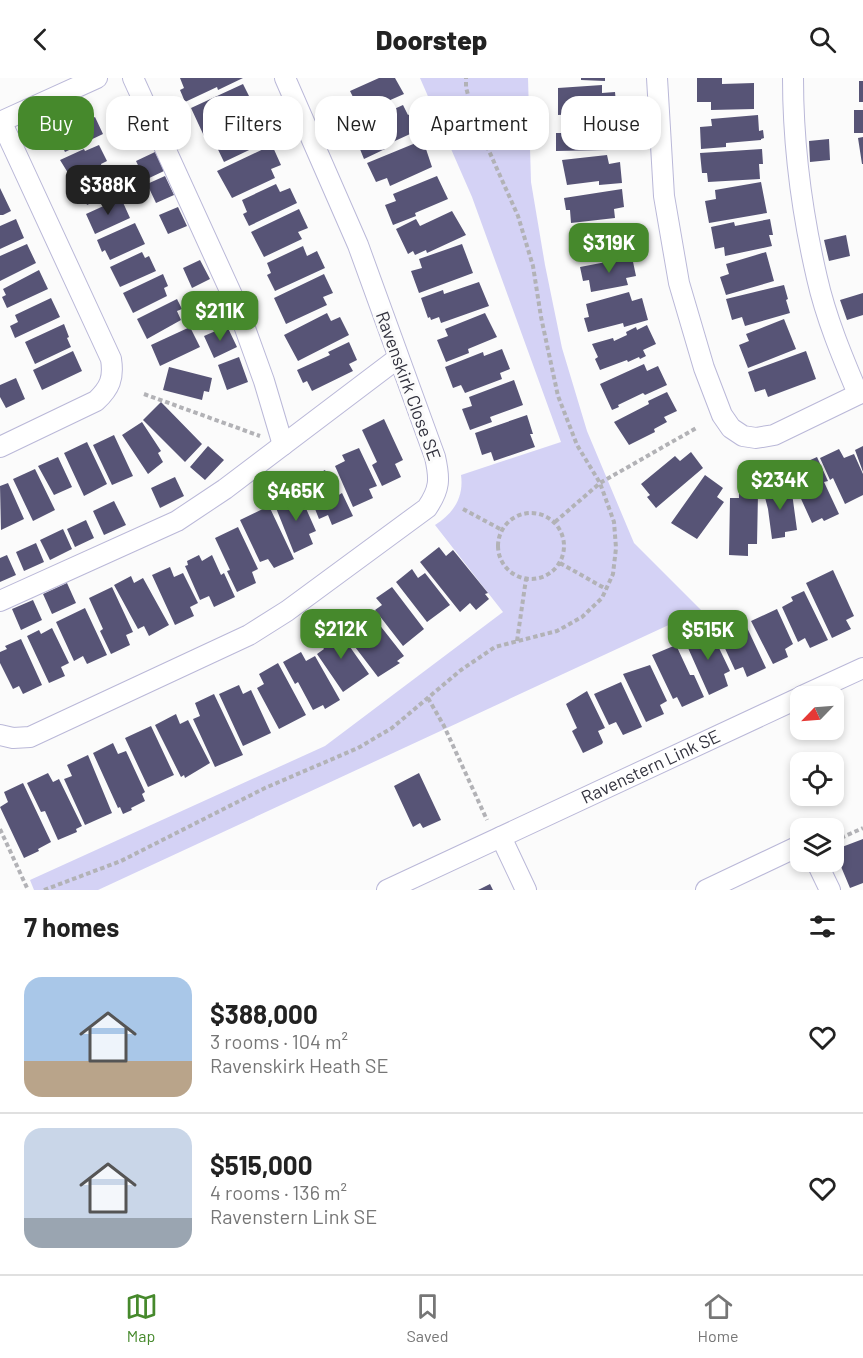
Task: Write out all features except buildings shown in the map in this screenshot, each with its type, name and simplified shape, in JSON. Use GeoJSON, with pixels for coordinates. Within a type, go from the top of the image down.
{"type":"FeatureCollection","features":[{"type":"Feature","properties":{"kind":"street"},"geometry":{"type":"LineString","coordinates":[[1,442],[96,402],[112,382],[111,359],[1,122],[97,78]]}},
{"type":"Feature","properties":{"kind":"street"},"geometry":{"type":"LineString","coordinates":[[134,78],[237,306],[264,381],[283,445]]}},
{"type":"Feature","properties":{"kind":"street","name":"Ravenskirk Close SE"},"geometry":{"type":"LineString","coordinates":[[0,735],[13,738],[30,736],[249,635],[287,612],[427,508],[435,495],[439,484],[435,457],[358,245],[285,78]]}},
{"type":"Feature","properties":{"kind":"street"},"geometry":{"type":"LineString","coordinates":[[657,78],[664,196],[679,283],[704,368],[722,415],[731,428],[743,436],[756,438],[774,435],[861,393],[835,338],[817,278],[793,124],[793,78]]}},
{"type":"Feature","properties":{"kind":"street"},"geometry":{"type":"LineString","coordinates":[[0,602],[177,521],[225,489],[398,358]]}},
{"type":"Feature","properties":{"kind":"street","name":"Ravenstern Link SE"},"geometry":{"type":"LineString","coordinates":[[824,686],[863,668]]}},
{"type":"Feature","properties":{"kind":"street","name":"Ravenstern Link SE"},"geometry":{"type":"LineString","coordinates":[[387,890],[790,702]]}},
{"type":"Feature","properties":{"kind":"street"},"geometry":{"type":"LineString","coordinates":[[501,837],[526,890]]}},
{"type":"Feature","properties":{"kind":"street"},"geometry":{"type":"LineString","coordinates":[[706,890],[790,850]]}},
{"type":"Feature","properties":{"kind":"street"},"geometry":{"type":"LineString","coordinates":[[821,872],[830,890]]}},
{"type":"Feature","properties":{"kind":"path"},"geometry":{"type":"LineString","coordinates":[[44,890],[121,861],[265,788],[358,748],[392,728],[461,670],[495,647],[557,631],[582,617],[602,598],[613,574],[616,548],[614,522],[600,483],[577,445],[558,396],[533,266],[518,216],[473,114],[466,78]]}},
{"type":"Feature","properties":{"kind":"path"},"geometry":{"type":"LineString","coordinates":[[144,394],[283,445]]}},
{"type":"Feature","properties":{"kind":"path"},"geometry":{"type":"LineString","coordinates":[[555,522],[600,483],[698,427]]}},
{"type":"Feature","properties":{"kind":"path"},"geometry":{"type":"LineString","coordinates":[[463,509],[502,530]]}},
{"type":"Feature","properties":{"kind":"path"},"geometry":{"type":"LineString","coordinates":[[533,512],[545,515],[555,522],[564,542],[564,553],[560,563],[545,576],[536,579],[516,576],[502,561],[498,551],[502,530],[509,520],[520,514],[533,512]]}},
{"type":"Feature","properties":{"kind":"path"},"geometry":{"type":"LineString","coordinates":[[560,563],[606,589]]}},
{"type":"Feature","properties":{"kind":"path"},"geometry":{"type":"LineString","coordinates":[[517,641],[526,579]]}},
{"type":"Feature","properties":{"kind":"path"},"geometry":{"type":"LineString","coordinates":[[428,698],[444,726],[487,820]]}},
{"type":"Feature","properties":{"kind":"path"},"geometry":{"type":"LineString","coordinates":[[844,837],[863,828]]}},
{"type":"Feature","properties":{"kind":"path"},"geometry":{"type":"LineString","coordinates":[[0,829],[28,890]]}},
{"type":"Feature","properties":{"kind":"shaded area"},"geometry":{"type":"Polygon","coordinates":[[[420,78],[528,78],[529,96],[428,96],[420,78]]]}},
{"type":"Feature","properties":{"kind":"shaded area"},"geometry":{"type":"Polygon","coordinates":[[[451,150],[530,150],[531,182],[545,265],[562,348],[587,431],[634,543],[701,610],[98,890],[34,890],[30,880],[325,746],[503,612],[435,525],[448,515],[456,504],[461,490],[461,475],[561,442],[472,197],[451,150]]]}}]}
